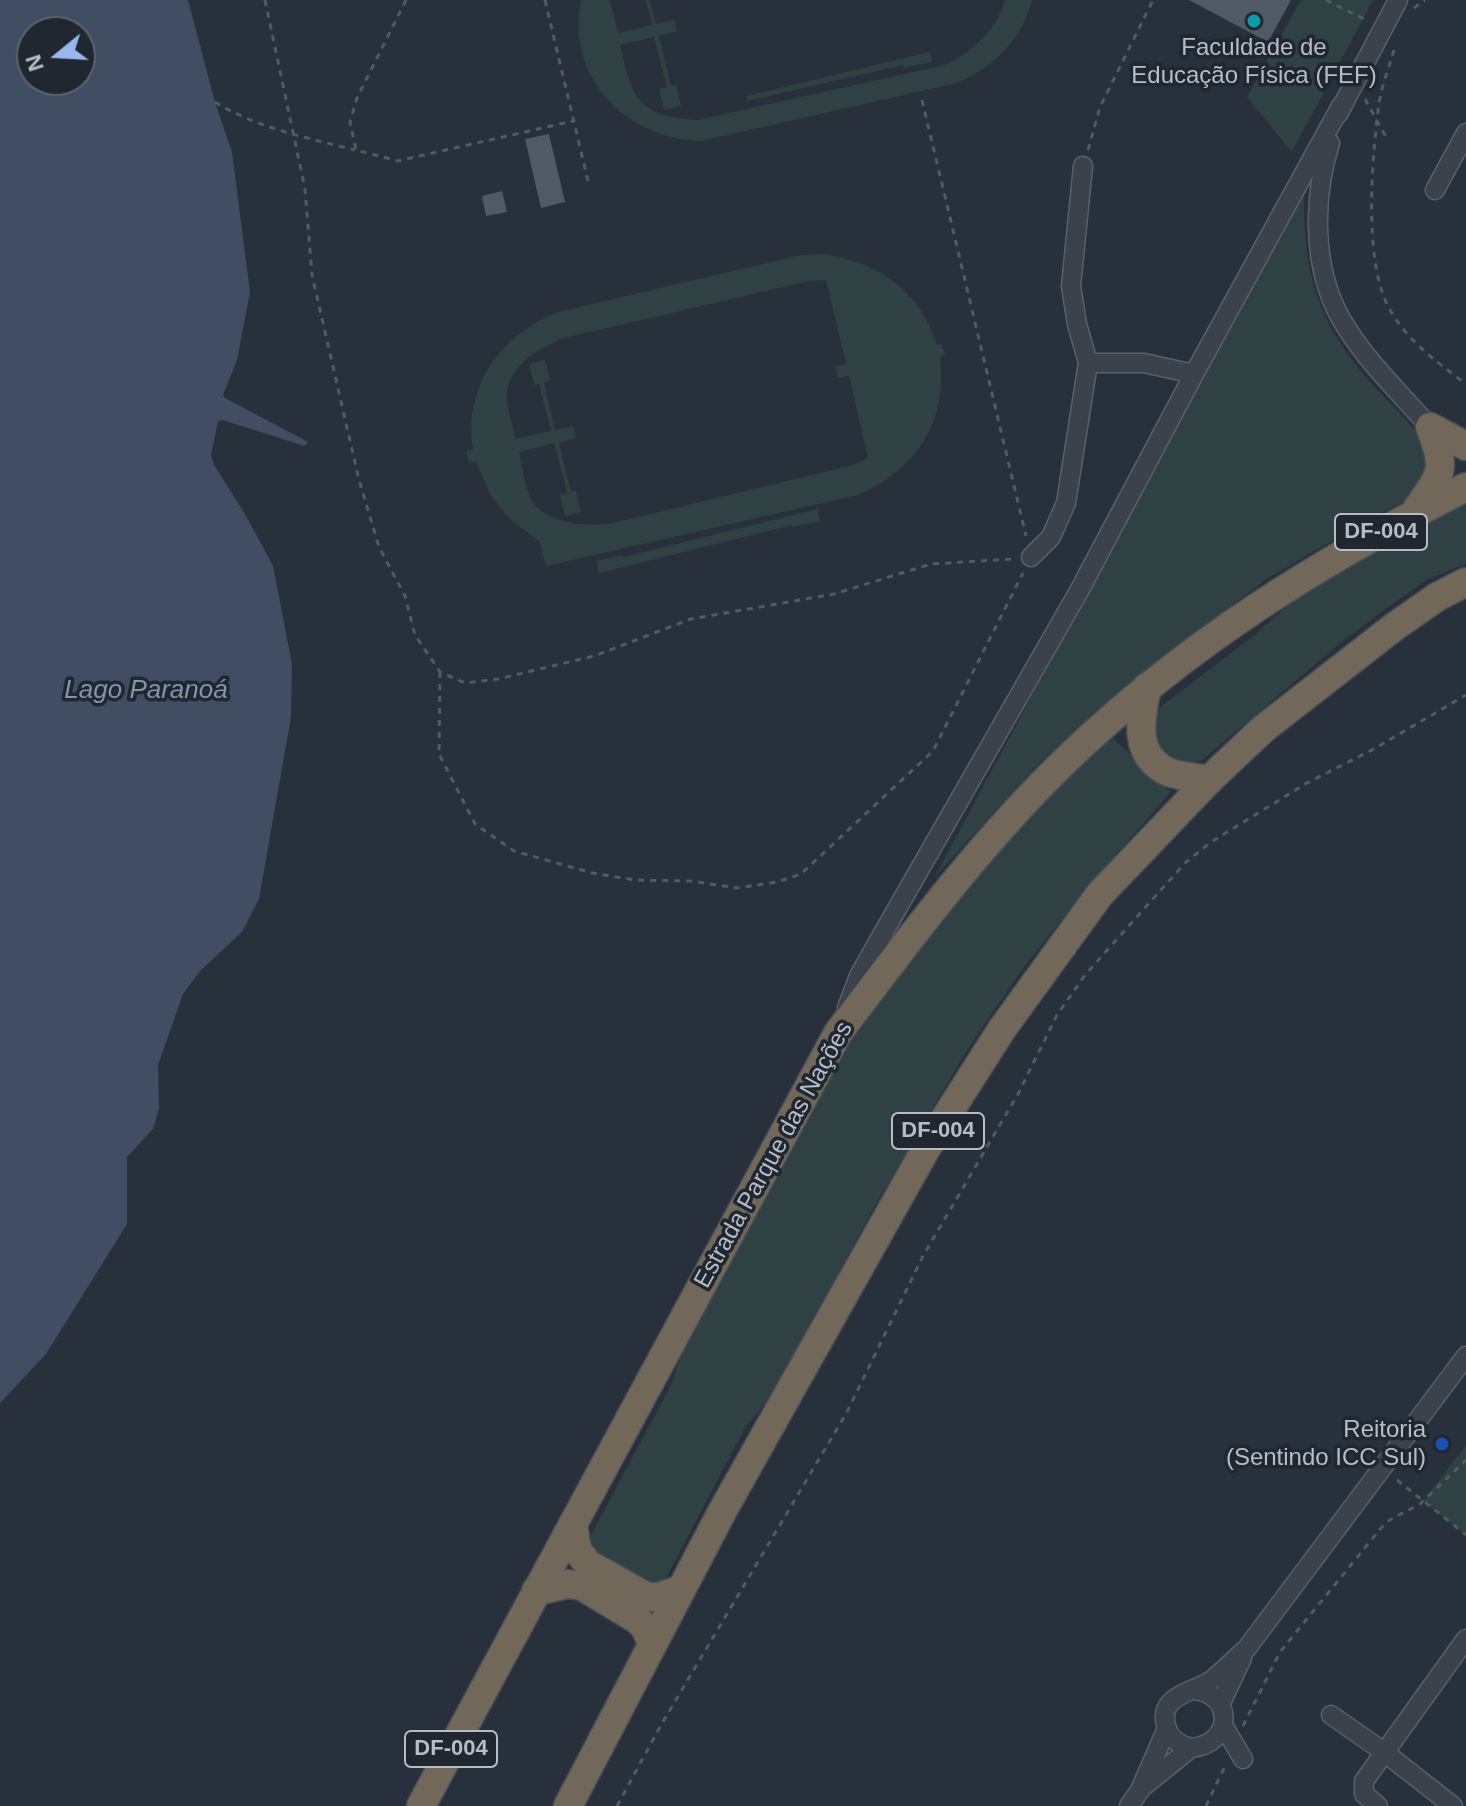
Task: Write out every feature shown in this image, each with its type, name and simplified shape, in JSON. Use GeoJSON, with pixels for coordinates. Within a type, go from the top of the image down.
{"type":"FeatureCollection","features":[{"type":"Feature","properties":{"kind":"highway"},"geometry":{"type":"LineString","coordinates":[[1430,427],[1466,446]]}},
{"type":"Feature","properties":{"kind":"highway"},"geometry":{"type":"LineString","coordinates":[[1414,513],[1441,470],[1440,452],[1430,427]]}},
{"type":"Feature","properties":{"kind":"highway","name":"Estrada Parque das Nações"},"geometry":{"type":"LineString","coordinates":[[421,1806],[838,1033],[992,836],[1067,759],[1147,687],[1263,601],[1414,513],[1466,487]]}},
{"type":"Feature","properties":{"kind":"highway","name":"DF-004"},"geometry":{"type":"LineString","coordinates":[[568,1806],[723,1510],[912,1174],[1002,1029],[1100,894],[1209,780],[1263,729],[1343,664],[1437,597],[1466,582]]}},
{"type":"Feature","properties":{"kind":"highway"},"geometry":{"type":"LineString","coordinates":[[1147,687],[1140,722],[1142,745],[1150,759],[1167,772],[1209,780]]}},
{"type":"Feature","properties":{"kind":"highway"},"geometry":{"type":"LineString","coordinates":[[573,1525],[577,1550],[588,1564],[647,1597],[659,1597],[682,1589]]}},
{"type":"Feature","properties":{"kind":"highway"},"geometry":{"type":"LineString","coordinates":[[536,1591],[568,1584],[582,1586],[638,1620],[652,1644]]}},
{"type":"Feature","properties":{"kind":"street"},"geometry":{"type":"LineString","coordinates":[[838,1033],[859,976],[1079,591],[1341,106],[1402,8]]}},
{"type":"Feature","properties":{"kind":"street"},"geometry":{"type":"LineString","coordinates":[[1341,106],[1319,187],[1323,270],[1339,315],[1357,344],[1430,427]]}},
{"type":"Feature","properties":{"kind":"street"},"geometry":{"type":"LineString","coordinates":[[1435,190],[1466,133]]}},
{"type":"Feature","properties":{"kind":"street"},"geometry":{"type":"LineString","coordinates":[[1031,557],[1051,537],[1066,503],[1088,363],[1071,286],[1083,166]]}},
{"type":"Feature","properties":{"kind":"street"},"geometry":{"type":"LineString","coordinates":[[1088,363],[1144,363],[1194,374]]}},
{"type":"Feature","properties":{"kind":"street"},"geometry":{"type":"LineString","coordinates":[[1194,1690],[1211,1681],[1247,1648],[1466,1356]]}},
{"type":"Feature","properties":{"kind":"street"},"geometry":{"type":"LineString","coordinates":[[1378,1806],[1364,1794],[1364,1781],[1466,1639]]}},
{"type":"Feature","properties":{"kind":"street"},"geometry":{"type":"LineString","coordinates":[[1220,1705],[1208,1693],[1185,1691],[1169,1704],[1165,1714],[1167,1728],[1174,1740],[1243,1759],[1223,1725],[1220,1705],[1247,1648]]}},
{"type":"Feature","properties":{"kind":"street"},"geometry":{"type":"LineString","coordinates":[[1331,1715],[1453,1806]]}},
{"type":"Feature","properties":{"kind":"street"},"geometry":{"type":"LineString","coordinates":[[1140,1790],[1218,1736],[1223,1725]]}},
{"type":"Feature","properties":{"kind":"street"},"geometry":{"type":"LineString","coordinates":[[1129,1806],[1140,1790],[1167,1728]]}},
{"type":"Feature","properties":{"kind":"path"},"geometry":{"type":"LineString","coordinates":[[265,0],[305,189],[312,275],[359,480],[379,547],[405,596],[415,635],[440,672],[465,683],[498,679],[594,656],[691,619],[834,594],[931,564],[1031,557]]}},
{"type":"Feature","properties":{"kind":"path"},"geometry":{"type":"LineString","coordinates":[[356,150],[350,122],[357,98],[406,0]]}},
{"type":"Feature","properties":{"kind":"path"},"geometry":{"type":"LineString","coordinates":[[545,0],[588,181]]}},
{"type":"Feature","properties":{"kind":"path"},"geometry":{"type":"LineString","coordinates":[[1083,166],[1100,107],[1153,0]]}},
{"type":"Feature","properties":{"kind":"path"},"geometry":{"type":"LineString","coordinates":[[1326,0],[1364,19]]}},
{"type":"Feature","properties":{"kind":"path"},"geometry":{"type":"LineString","coordinates":[[1402,8],[1425,0]]}},
{"type":"Feature","properties":{"kind":"path"},"geometry":{"type":"LineString","coordinates":[[1394,48],[1377,124],[1373,251],[1381,291],[1401,326],[1425,354],[1466,384]]}},
{"type":"Feature","properties":{"kind":"path"},"geometry":{"type":"LineString","coordinates":[[1363,95],[1386,137]]}},
{"type":"Feature","properties":{"kind":"path"},"geometry":{"type":"LineString","coordinates":[[440,672],[439,754],[475,824],[514,851],[592,873],[635,880],[691,881],[737,888],[777,882],[801,874],[933,751],[1031,557],[922,100]]}},
{"type":"Feature","properties":{"kind":"path"},"geometry":{"type":"LineString","coordinates":[[215,102],[231,112],[295,134],[398,161],[573,121]]}},
{"type":"Feature","properties":{"kind":"path"},"geometry":{"type":"LineString","coordinates":[[617,1806],[661,1725],[847,1412],[923,1256],[1018,1094],[1057,1015],[1085,975],[1185,863],[1211,842],[1307,783],[1372,750],[1466,695]]}},
{"type":"Feature","properties":{"kind":"path"},"geometry":{"type":"LineString","coordinates":[[1243,1726],[1280,1652],[1386,1522],[1423,1501],[1466,1460]]}},
{"type":"Feature","properties":{"kind":"path"},"geometry":{"type":"LineString","coordinates":[[1393,1477],[1466,1535]]}},
{"type":"Feature","properties":{"kind":"path"},"geometry":{"type":"LineString","coordinates":[[1206,1806],[1228,1761]]}},
{"type":"Feature","properties":{"kind":"shaded area"},"geometry":{"type":"Polygon","coordinates":[[[581,0],[610,0],[618,33],[652,25],[646,0],[650,0],[656,24],[674,20],[677,31],[659,36],[671,86],[676,85],[681,106],[664,110],[659,89],[667,87],[654,37],[620,45],[629,79],[641,101],[661,114],[698,120],[945,65],[982,39],[996,21],[1005,0],[1032,0],[1021,28],[1005,50],[983,69],[957,83],[701,141],[674,138],[649,129],[626,116],[607,99],[592,78],[583,55],[579,28],[581,0]]]}},
{"type":"Feature","properties":{"kind":"shaded area"},"geometry":{"type":"Polygon","coordinates":[[[1301,0],[1373,0],[1293,150],[1290,150],[1247,97],[1301,0]]]}},
{"type":"Feature","properties":{"kind":"shaded area"},"geometry":{"type":"Polygon","coordinates":[[[930,52],[932,62],[904,68],[903,65],[747,101],[746,96],[930,52]]]}},
{"type":"Feature","properties":{"kind":"shaded area"},"geometry":{"type":"Polygon","coordinates":[[[1304,188],[1310,271],[1326,318],[1354,363],[1413,429],[1430,458],[1414,497],[1378,514],[1265,580],[1099,708],[1035,767],[934,878],[1304,188]]]}},
{"type":"Feature","properties":{"kind":"shaded area"},"geometry":{"type":"Polygon","coordinates":[[[801,255],[841,257],[860,263],[893,281],[920,308],[937,345],[942,344],[945,355],[940,357],[939,402],[924,441],[912,457],[897,472],[858,495],[546,566],[539,541],[501,509],[490,494],[476,462],[469,463],[466,451],[473,449],[471,426],[480,384],[503,349],[519,334],[558,312],[801,255]],[[826,280],[809,281],[564,338],[536,352],[519,367],[509,385],[507,400],[516,439],[551,431],[539,384],[534,385],[529,364],[545,360],[550,380],[544,383],[555,430],[573,426],[576,438],[559,443],[571,492],[576,491],[581,512],[565,516],[560,495],[567,493],[554,443],[519,452],[529,495],[536,506],[551,517],[580,524],[609,524],[853,465],[868,458],[849,376],[838,378],[835,367],[846,364],[826,280]]]}},
{"type":"Feature","properties":{"kind":"shaded area"},"geometry":{"type":"Polygon","coordinates":[[[1466,503],[1466,564],[1428,579],[1387,608],[1343,641],[1201,761],[1173,762],[1159,750],[1150,732],[1159,708],[1252,637],[1305,590],[1365,554],[1466,503]]]}},
{"type":"Feature","properties":{"kind":"shaded area"},"geometry":{"type":"Polygon","coordinates":[[[818,509],[820,521],[792,525],[599,573],[596,561],[624,557],[818,509]]]}},
{"type":"Feature","properties":{"kind":"shaded area"},"geometry":{"type":"Polygon","coordinates":[[[1111,736],[1171,792],[1088,887],[1021,971],[966,1052],[873,1209],[775,1391],[745,1428],[665,1580],[656,1588],[585,1546],[673,1381],[682,1347],[837,1061],[867,1017],[930,931],[998,850],[1111,736]]]}},
{"type":"Feature","properties":{"kind":"shaded area"},"geometry":{"type":"Polygon","coordinates":[[[1466,1445],[1466,1535],[1423,1501],[1466,1445]]]}},
{"type":"Feature","properties":{"kind":"water","name":"Lago Paranoá"},"geometry":{"type":"Polygon","coordinates":[[[0,0],[188,0],[215,102],[232,152],[250,292],[237,360],[223,395],[308,442],[305,446],[222,420],[218,422],[211,455],[273,566],[292,664],[291,717],[259,899],[242,932],[200,971],[183,994],[158,1065],[159,1109],[153,1129],[127,1157],[127,1224],[46,1354],[0,1403],[0,0]]]}},
{"type":"Feature","properties":{"kind":"building","name":"Faculdade de Educação Física (FEF)"},"geometry":{"type":"Polygon","coordinates":[[[1189,0],[1291,0],[1268,42],[1189,0]]]}},
{"type":"Feature","properties":{"kind":"building"},"geometry":{"type":"Polygon","coordinates":[[[549,134],[565,202],[541,208],[525,139],[549,134]]]}},
{"type":"Feature","properties":{"kind":"building"},"geometry":{"type":"Polygon","coordinates":[[[502,191],[507,212],[486,216],[482,196],[502,191]]]}},
{"type":"Feature","properties":{"kind":"place","name":"Faculdade de Educação Física (FEF)"},"geometry":{"type":"Point","coordinates":[1254,21]}},
{"type":"Feature","properties":{"kind":"place","name":"Reitoria (Sentindo ICC Sul)"},"geometry":{"type":"Point","coordinates":[1442,1444]}}]}
